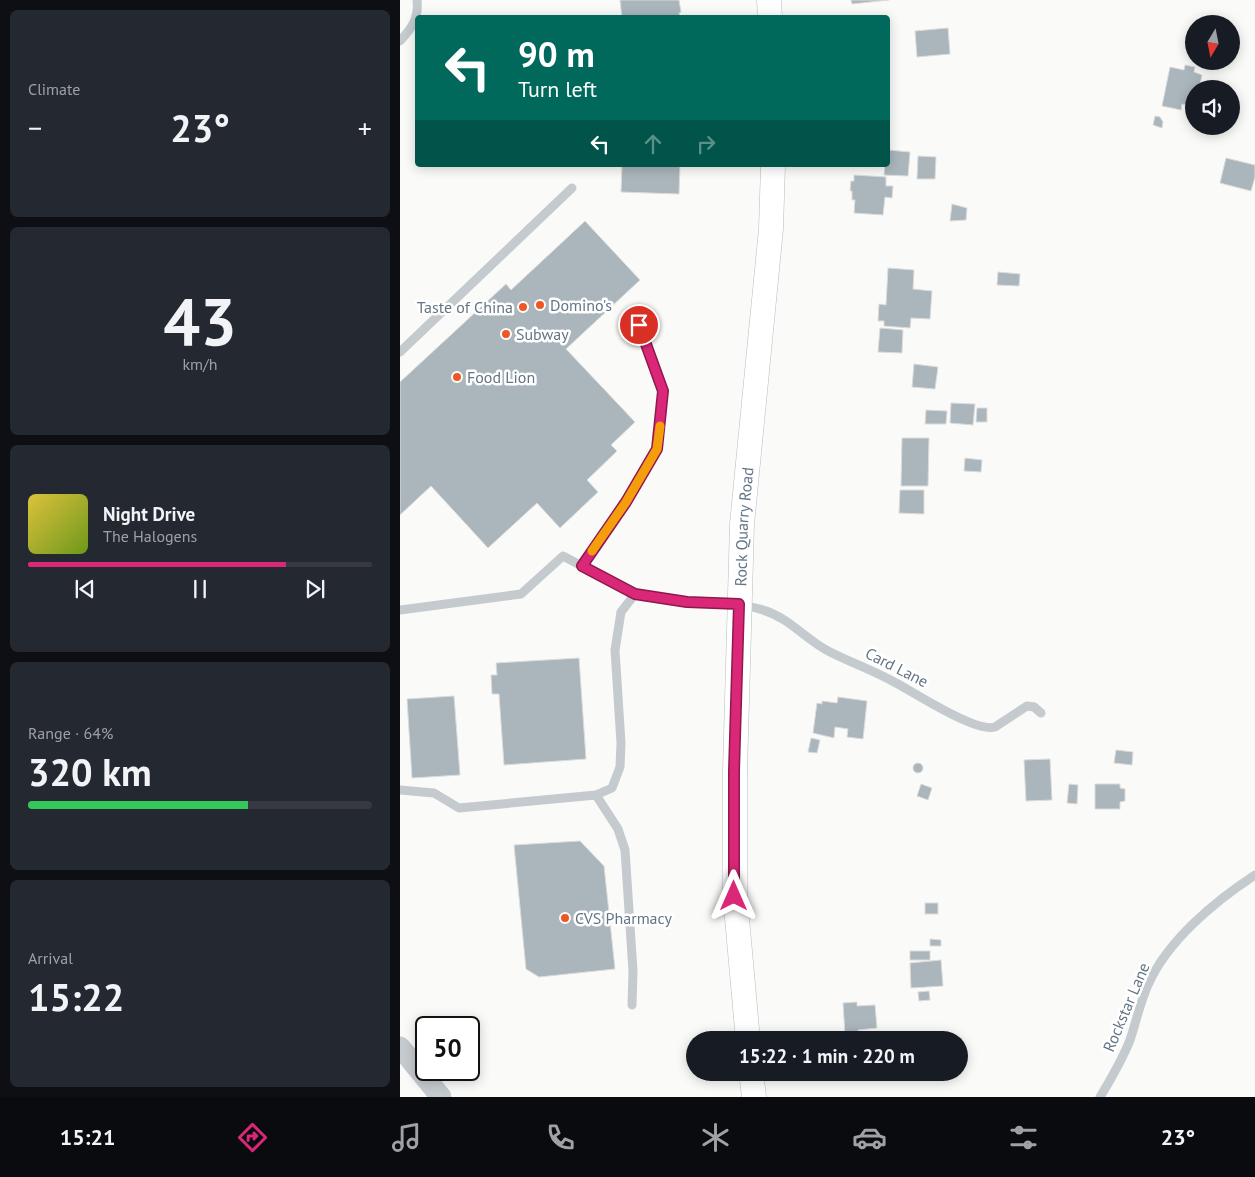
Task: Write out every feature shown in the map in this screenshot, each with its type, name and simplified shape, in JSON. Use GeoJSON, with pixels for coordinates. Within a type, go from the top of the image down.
{"type":"FeatureCollection","features":[{"type":"Feature","properties":{"kind":"main road"},"geometry":{"type":"LineString","coordinates":[[769,0],[770,15]]}},
{"type":"Feature","properties":{"kind":"main road","name":"Rock Quarry Road"},"geometry":{"type":"LineString","coordinates":[[747,1031],[734,896],[734,771],[742,524],[770,229],[773,167]]}},
{"type":"Feature","properties":{"kind":"main road"},"geometry":{"type":"LineString","coordinates":[[752,1081],[754,1097]]}},
{"type":"Feature","properties":{"kind":"street"},"geometry":{"type":"LineString","coordinates":[[400,1047],[441,1097]]}},
{"type":"Feature","properties":{"kind":"lane"},"geometry":{"type":"LineString","coordinates":[[416,0],[418,10],[417,15]]}},
{"type":"Feature","properties":{"kind":"lane"},"geometry":{"type":"LineString","coordinates":[[400,41],[415,21]]}},
{"type":"Feature","properties":{"kind":"lane"},"geometry":{"type":"LineString","coordinates":[[400,352],[572,188]]}},
{"type":"Feature","properties":{"kind":"lane"},"geometry":{"type":"LineString","coordinates":[[582,566],[626,502],[657,449],[663,391],[639,325]]}},
{"type":"Feature","properties":{"kind":"lane"},"geometry":{"type":"LineString","coordinates":[[400,610],[521,594],[563,556],[635,594],[687,602],[739,604]]}},
{"type":"Feature","properties":{"kind":"lane"},"geometry":{"type":"LineString","coordinates":[[400,790],[434,793],[459,808],[596,795],[612,788],[620,767],[621,743],[615,650],[621,612],[635,594]]}},
{"type":"Feature","properties":{"kind":"lane","name":"Card Lane"},"geometry":{"type":"LineString","coordinates":[[739,604],[764,610],[783,618],[829,651],[879,673],[964,721],[990,729],[1027,706],[1034,707],[1041,712]]}},
{"type":"Feature","properties":{"kind":"lane"},"geometry":{"type":"LineString","coordinates":[[596,795],[618,829],[625,850],[633,971],[632,1005]]}},
{"type":"Feature","properties":{"kind":"lane","name":"Rockstar Lane"},"geometry":{"type":"LineString","coordinates":[[1100,1097],[1129,1040],[1147,986],[1159,964],[1180,938],[1206,912],[1255,875]]}},
{"type":"Feature","properties":{"kind":"building"},"geometry":{"type":"Polygon","coordinates":[[[620,0],[679,0],[681,12],[679,15],[622,15],[620,0]]]}},
{"type":"Feature","properties":{"kind":"building"},"geometry":{"type":"Polygon","coordinates":[[[851,0],[889,0],[852,4],[851,0]]]}},
{"type":"Feature","properties":{"kind":"building"},"geometry":{"type":"Polygon","coordinates":[[[948,28],[950,54],[917,57],[915,31],[948,28]]]}},
{"type":"Feature","properties":{"kind":"building"},"geometry":{"type":"Polygon","coordinates":[[[1185,65],[1185,70],[1194,70],[1194,72],[1202,75],[1201,80],[1185,80],[1185,104],[1182,104],[1181,110],[1162,106],[1170,67],[1184,70],[1185,65]]]}},
{"type":"Feature","properties":{"kind":"building"},"geometry":{"type":"Polygon","coordinates":[[[1155,116],[1160,117],[1163,122],[1162,128],[1153,125],[1155,116]]]}},
{"type":"Feature","properties":{"kind":"building"},"geometry":{"type":"Polygon","coordinates":[[[890,150],[910,152],[908,176],[884,175],[885,167],[890,167],[890,150]]]}},
{"type":"Feature","properties":{"kind":"building"},"geometry":{"type":"Polygon","coordinates":[[[918,156],[936,157],[935,179],[917,179],[918,156]]]}},
{"type":"Feature","properties":{"kind":"building"},"geometry":{"type":"Polygon","coordinates":[[[1226,158],[1255,165],[1255,177],[1251,191],[1220,183],[1226,158]]]}},
{"type":"Feature","properties":{"kind":"building"},"geometry":{"type":"Polygon","coordinates":[[[622,167],[680,167],[679,194],[621,192],[622,167]]]}},
{"type":"Feature","properties":{"kind":"building"},"geometry":{"type":"Polygon","coordinates":[[[854,175],[886,177],[886,186],[893,186],[892,198],[885,197],[883,215],[854,213],[855,200],[852,200],[852,191],[850,191],[854,175]]]}},
{"type":"Feature","properties":{"kind":"building"},"geometry":{"type":"Polygon","coordinates":[[[952,204],[967,208],[966,220],[950,221],[952,204]]]}},
{"type":"Feature","properties":{"kind":"building"},"geometry":{"type":"Polygon","coordinates":[[[585,221],[640,280],[566,349],[635,422],[611,445],[617,451],[587,480],[598,492],[560,528],[537,503],[488,548],[431,486],[400,515],[400,382],[506,284],[511,290],[585,221]]]}},
{"type":"Feature","properties":{"kind":"building"},"geometry":{"type":"Polygon","coordinates":[[[888,268],[914,270],[913,289],[932,291],[930,319],[911,318],[910,328],[884,326],[884,321],[878,321],[879,304],[886,305],[888,268]]]}},
{"type":"Feature","properties":{"kind":"building"},"geometry":{"type":"Polygon","coordinates":[[[998,272],[1020,274],[1019,286],[997,285],[998,272]]]}},
{"type":"Feature","properties":{"kind":"building"},"geometry":{"type":"Polygon","coordinates":[[[880,328],[903,330],[902,353],[878,352],[880,328]]]}},
{"type":"Feature","properties":{"kind":"building"},"geometry":{"type":"Polygon","coordinates":[[[914,364],[938,367],[935,389],[912,387],[914,364]]]}},
{"type":"Feature","properties":{"kind":"building"},"geometry":{"type":"Polygon","coordinates":[[[951,403],[975,404],[973,425],[950,423],[951,403]]]}},
{"type":"Feature","properties":{"kind":"building"},"geometry":{"type":"Polygon","coordinates":[[[977,408],[987,408],[987,422],[976,422],[977,408]]]}},
{"type":"Feature","properties":{"kind":"building"},"geometry":{"type":"Polygon","coordinates":[[[926,410],[947,411],[946,424],[925,424],[926,410]]]}},
{"type":"Feature","properties":{"kind":"building"},"geometry":{"type":"Polygon","coordinates":[[[902,438],[929,438],[928,486],[901,486],[902,438]]]}},
{"type":"Feature","properties":{"kind":"building"},"geometry":{"type":"Polygon","coordinates":[[[965,458],[982,460],[981,472],[964,471],[965,458]]]}},
{"type":"Feature","properties":{"kind":"building"},"geometry":{"type":"Polygon","coordinates":[[[900,490],[924,490],[924,514],[899,513],[900,490]]]}},
{"type":"Feature","properties":{"kind":"building"},"geometry":{"type":"Polygon","coordinates":[[[579,658],[586,759],[504,765],[499,694],[492,694],[491,675],[497,675],[496,663],[579,658]]]}},
{"type":"Feature","properties":{"kind":"building"},"geometry":{"type":"Polygon","coordinates":[[[454,696],[460,775],[412,778],[407,699],[454,696]]]}},
{"type":"Feature","properties":{"kind":"building"},"geometry":{"type":"Polygon","coordinates":[[[838,697],[867,701],[863,739],[847,737],[848,729],[835,727],[834,738],[813,733],[817,703],[822,704],[822,701],[837,703],[838,697]]]}},
{"type":"Feature","properties":{"kind":"building"},"geometry":{"type":"Polygon","coordinates":[[[811,738],[820,740],[817,753],[808,752],[811,738]]]}},
{"type":"Feature","properties":{"kind":"building"},"geometry":{"type":"Polygon","coordinates":[[[1116,750],[1133,752],[1132,765],[1114,763],[1116,750]]]}},
{"type":"Feature","properties":{"kind":"building"},"geometry":{"type":"Polygon","coordinates":[[[1050,759],[1052,800],[1026,801],[1024,760],[1050,759]]]}},
{"type":"Feature","properties":{"kind":"building"},"geometry":{"type":"Polygon","coordinates":[[[916,763],[920,763],[923,768],[922,772],[916,773],[913,770],[913,766],[916,763]]]}},
{"type":"Feature","properties":{"kind":"building"},"geometry":{"type":"Polygon","coordinates":[[[921,784],[932,788],[928,800],[917,796],[921,784]]]}},
{"type":"Feature","properties":{"kind":"building"},"geometry":{"type":"Polygon","coordinates":[[[1069,784],[1078,785],[1077,804],[1067,803],[1069,784]]]}},
{"type":"Feature","properties":{"kind":"building"},"geometry":{"type":"Polygon","coordinates":[[[1095,784],[1120,784],[1120,788],[1125,789],[1125,801],[1120,802],[1120,809],[1095,809],[1095,784]]]}},
{"type":"Feature","properties":{"kind":"building","name":"CVS Pharmacy"},"geometry":{"type":"Polygon","coordinates":[[[580,841],[604,866],[615,969],[539,977],[526,969],[514,845],[580,841]]]}},
{"type":"Feature","properties":{"kind":"building"},"geometry":{"type":"Polygon","coordinates":[[[925,903],[938,903],[938,914],[925,914],[925,903]]]}},
{"type":"Feature","properties":{"kind":"building"},"geometry":{"type":"Polygon","coordinates":[[[930,939],[941,940],[941,946],[930,946],[930,939]]]}},
{"type":"Feature","properties":{"kind":"building"},"geometry":{"type":"Polygon","coordinates":[[[910,951],[930,951],[930,960],[910,960],[910,951]]]}},
{"type":"Feature","properties":{"kind":"building"},"geometry":{"type":"Polygon","coordinates":[[[941,960],[943,986],[911,988],[910,963],[941,960]]]}},
{"type":"Feature","properties":{"kind":"building"},"geometry":{"type":"Polygon","coordinates":[[[929,991],[930,1000],[919,1001],[918,992],[929,991]]]}},
{"type":"Feature","properties":{"kind":"building"},"geometry":{"type":"Polygon","coordinates":[[[857,1002],[857,1006],[875,1005],[877,1028],[845,1031],[843,1003],[857,1002]]]}},
{"type":"Feature","properties":{"kind":"slow traffic"},"geometry":{"type":"LineString","coordinates":[[592,551],[626,502],[657,449],[660,426]]}},
{"type":"Feature","properties":{"kind":"place","name":"Domino's"},"geometry":{"type":"Point","coordinates":[540,305]}},
{"type":"Feature","properties":{"kind":"place","name":"Taste of China"},"geometry":{"type":"Point","coordinates":[523,307]}},
{"type":"Feature","properties":{"kind":"place","name":"Subway"},"geometry":{"type":"Point","coordinates":[506,334]}},
{"type":"Feature","properties":{"kind":"place","name":"Food Lion"},"geometry":{"type":"Point","coordinates":[457,377]}},
{"type":"Feature","properties":{"kind":"place","name":"CVS Pharmacy"},"geometry":{"type":"Point","coordinates":[565,918]}},
{"type":"Feature","properties":{"kind":"route"},"geometry":{"type":"LineString","coordinates":[[639,325],[663,391],[657,449],[626,502],[582,566],[635,594],[687,602],[739,604],[734,771],[734,896]]}}]}
